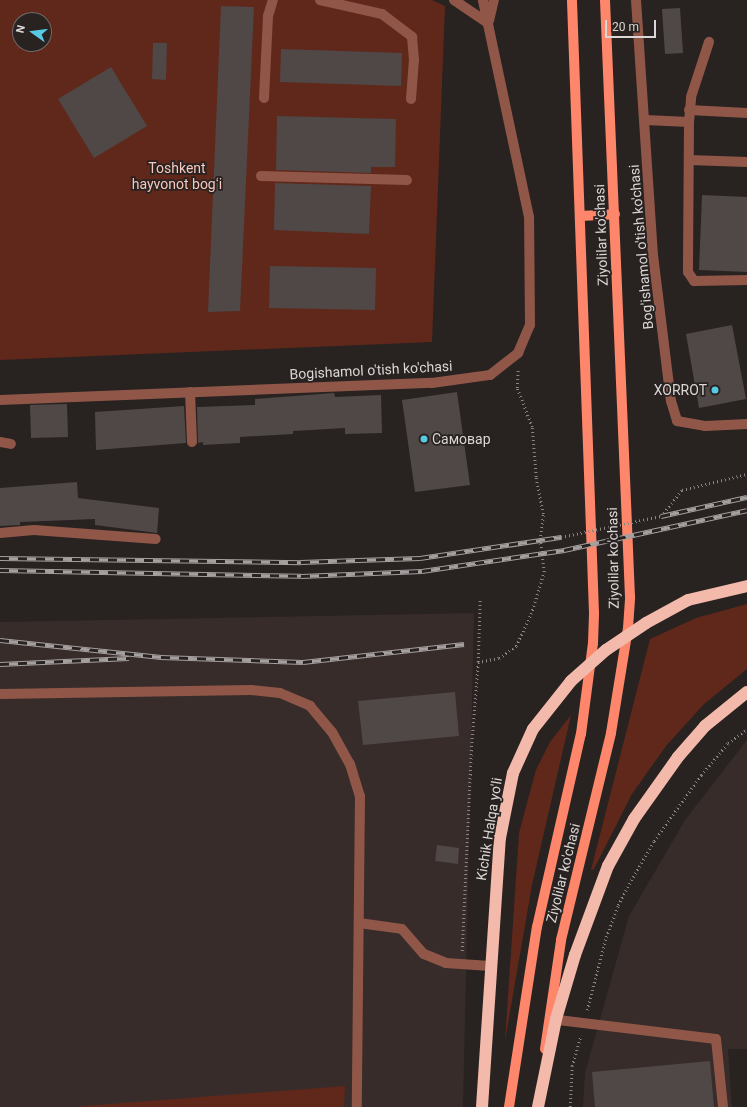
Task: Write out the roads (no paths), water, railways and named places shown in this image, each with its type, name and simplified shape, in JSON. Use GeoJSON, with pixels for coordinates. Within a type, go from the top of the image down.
{"type":"FeatureCollection","features":[{"type":"Feature","properties":{"kind":"highway","name":"Kichik Halqa yo'li"},"geometry":{"type":"LineString","coordinates":[[482,1107],[498,859],[505,809],[513,773],[533,730],[566,687],[600,655],[646,623],[688,600],[747,586]]}},
{"type":"Feature","properties":{"kind":"highway"},"geometry":{"type":"LineString","coordinates":[[538,1107],[552,1019],[585,922],[620,841],[682,751],[715,717],[747,692]]}},
{"type":"Feature","properties":{"kind":"main road","name":"Ziyolilar ko'chasi"},"geometry":{"type":"LineString","coordinates":[[509,1107],[534,943],[581,734],[593,643],[594,613],[572,0]]}},
{"type":"Feature","properties":{"kind":"main road","name":"Ziyolilar ko'chasi"},"geometry":{"type":"LineString","coordinates":[[552,1019],[561,940],[617,704],[628,628],[630,597],[615,214],[604,0]]}},
{"type":"Feature","properties":{"kind":"main road"},"geometry":{"type":"LineString","coordinates":[[580,216],[615,214]]}},
{"type":"Feature","properties":{"kind":"street"},"geometry":{"type":"LineString","coordinates":[[264,98],[268,16],[273,0]]}},
{"type":"Feature","properties":{"kind":"street"},"geometry":{"type":"LineString","coordinates":[[320,0],[382,14],[412,37],[414,59],[411,99]]}},
{"type":"Feature","properties":{"kind":"street"},"geometry":{"type":"LineString","coordinates":[[454,0],[488,23]]}},
{"type":"Feature","properties":{"kind":"street","name":"Bogishamol o'tish ko'chasi"},"geometry":{"type":"LineString","coordinates":[[0,400],[432,383],[490,375],[518,353],[530,325],[529,216],[483,0]]}},
{"type":"Feature","properties":{"kind":"street","name":"Bogishamol o'tish ko'chasi"},"geometry":{"type":"LineString","coordinates":[[488,23],[494,0]]}},
{"type":"Feature","properties":{"kind":"street","name":"Bog'ishamol o'tish ko'chasi"},"geometry":{"type":"LineString","coordinates":[[636,0],[653,255],[671,401],[677,421],[705,426],[747,424]]}},
{"type":"Feature","properties":{"kind":"street"},"geometry":{"type":"LineString","coordinates":[[708,42],[688,110],[688,272],[694,281],[747,280]]}},
{"type":"Feature","properties":{"kind":"street"},"geometry":{"type":"LineString","coordinates":[[688,110],[747,113]]}},
{"type":"Feature","properties":{"kind":"street"},"geometry":{"type":"LineString","coordinates":[[645,120],[689,122]]}},
{"type":"Feature","properties":{"kind":"street"},"geometry":{"type":"LineString","coordinates":[[689,160],[747,162]]}},
{"type":"Feature","properties":{"kind":"street"},"geometry":{"type":"LineString","coordinates":[[261,176],[407,180]]}},
{"type":"Feature","properties":{"kind":"street"},"geometry":{"type":"LineString","coordinates":[[190,392],[192,442]]}},
{"type":"Feature","properties":{"kind":"street"},"geometry":{"type":"LineString","coordinates":[[0,442],[11,444]]}},
{"type":"Feature","properties":{"kind":"street"},"geometry":{"type":"LineString","coordinates":[[0,533],[34,530],[156,539]]}},
{"type":"Feature","properties":{"kind":"street"},"geometry":{"type":"LineString","coordinates":[[0,694],[251,690],[280,693],[310,706],[332,732],[350,764],[360,796],[357,1107]]}},
{"type":"Feature","properties":{"kind":"street"},"geometry":{"type":"LineString","coordinates":[[359,923],[402,929],[424,954],[446,963],[490,966]]}},
{"type":"Feature","properties":{"kind":"street"},"geometry":{"type":"LineString","coordinates":[[552,1019],[716,1038],[722,1107]]}},
{"type":"Feature","properties":{"kind":"railway"},"geometry":{"type":"LineString","coordinates":[[661,516],[747,497]]}},
{"type":"Feature","properties":{"kind":"railway"},"geometry":{"type":"LineString","coordinates":[[0,570],[301,576],[422,571],[564,550],[747,510]]}},
{"type":"Feature","properties":{"kind":"railway"},"geometry":{"type":"LineString","coordinates":[[0,558],[301,562],[420,558],[561,537]]}},
{"type":"Feature","properties":{"kind":"railway"},"geometry":{"type":"LineString","coordinates":[[0,640],[161,657],[303,662],[464,644]]}},
{"type":"Feature","properties":{"kind":"railway"},"geometry":{"type":"LineString","coordinates":[[0,664],[129,658]]}},
{"type":"Feature","properties":{"kind":"place","name":"XORROT"},"geometry":{"type":"Point","coordinates":[715,390]}},
{"type":"Feature","properties":{"kind":"place","name":"Самовар"},"geometry":{"type":"Point","coordinates":[424,439]}},
{"type":"Feature","properties":{"kind":"park label","name":"Toshkent hayvonot bogʻi"},"geometry":{"type":"Point","coordinates":[177,176]}}]}
